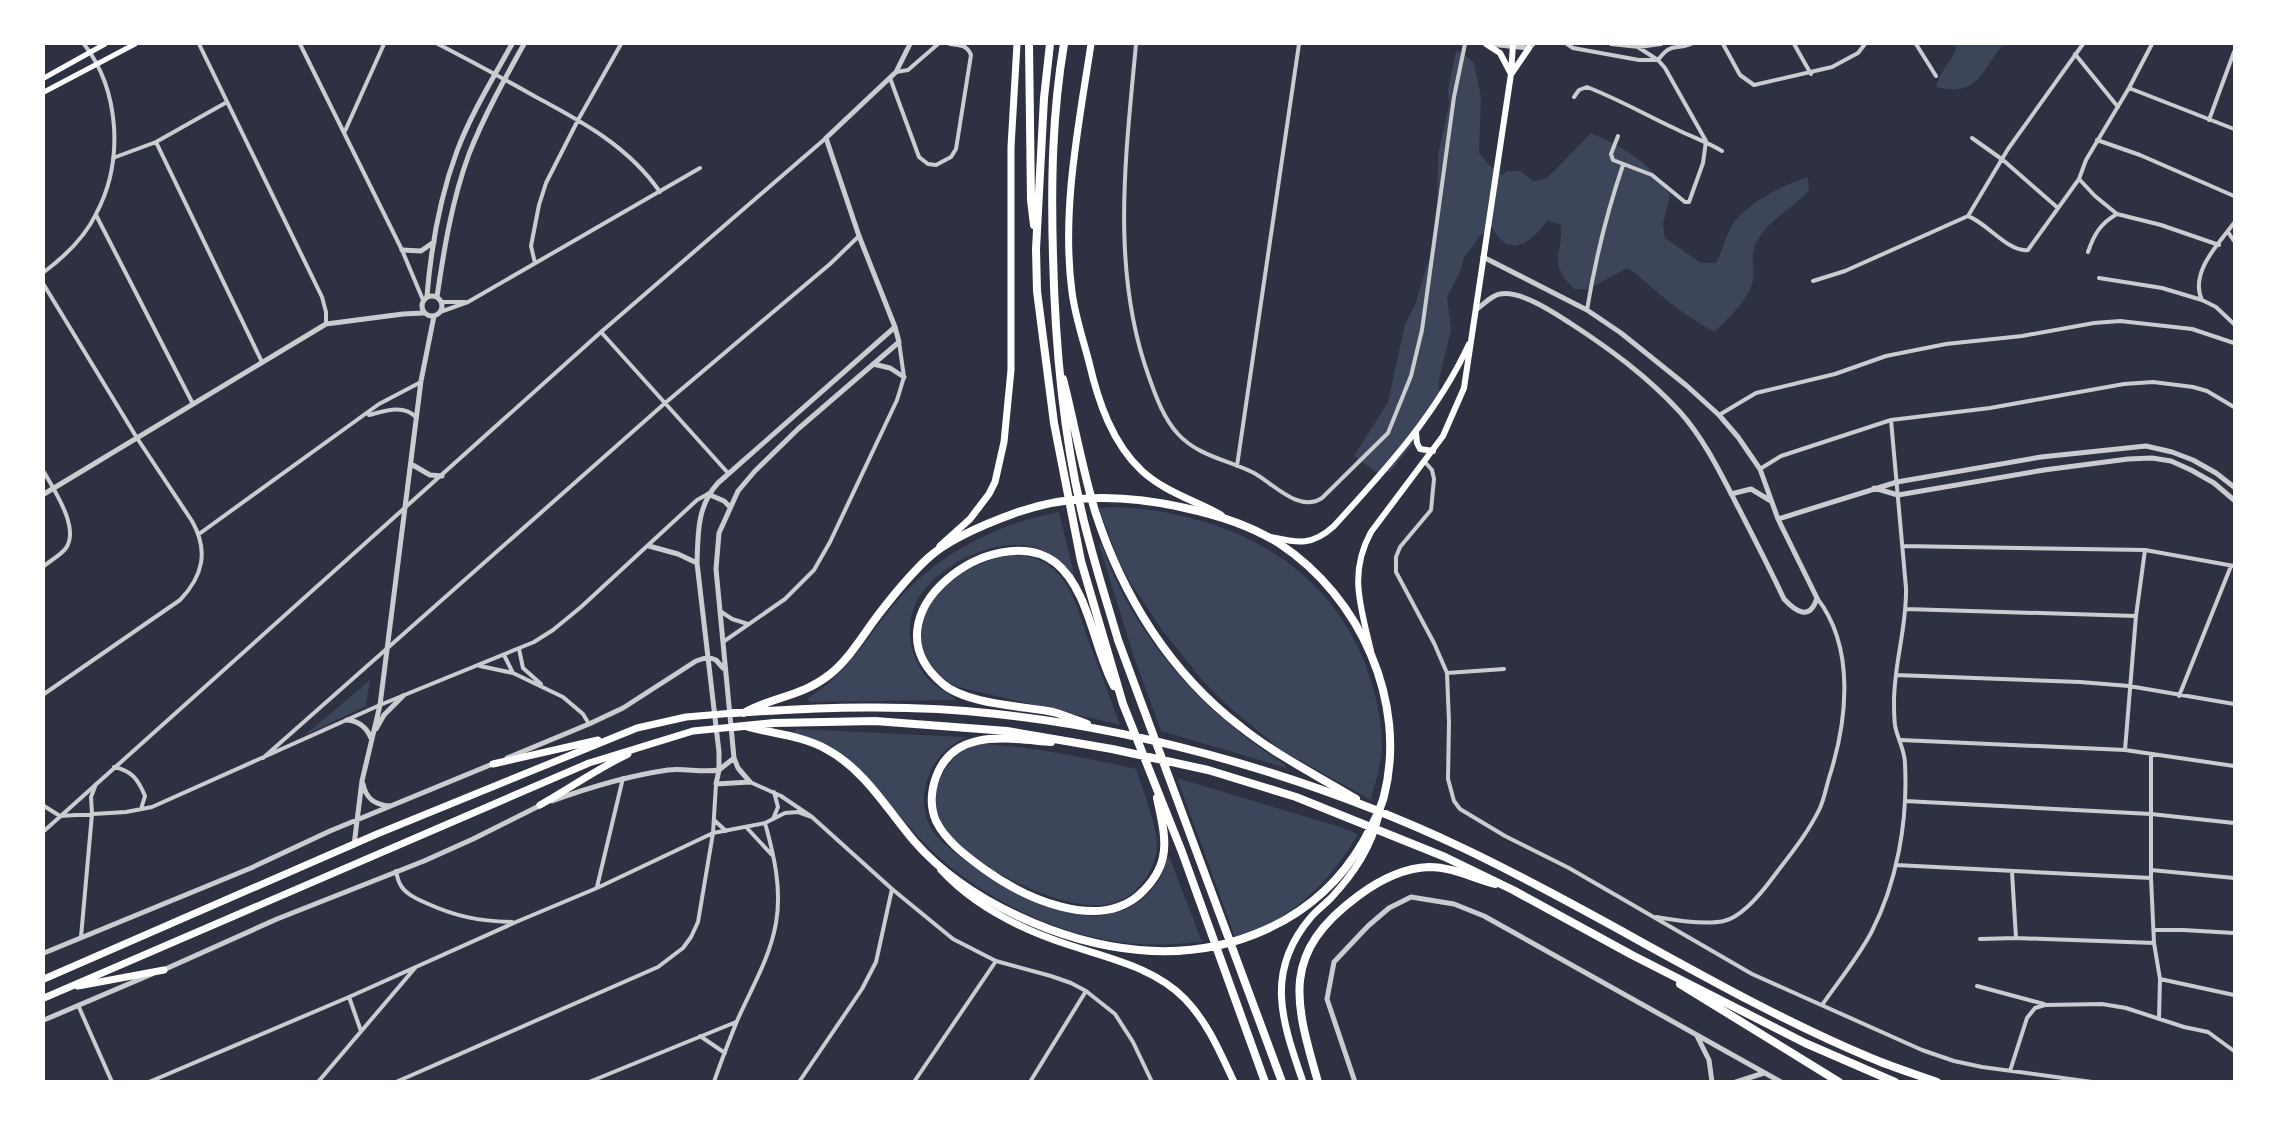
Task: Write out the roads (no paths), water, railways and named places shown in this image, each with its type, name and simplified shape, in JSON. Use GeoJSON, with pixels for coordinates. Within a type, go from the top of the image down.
{"type":"FeatureCollection","features":[{"type":"Feature","properties":{"kind":"highway"},"geometry":{"type":"LineString","coordinates":[[744,713],[755,706],[780,700],[811,687],[841,664],[883,608],[929,556],[970,519],[985,500],[994,482],[1004,442],[1011,370],[1011,147],[1017,44]]}},
{"type":"Feature","properties":{"kind":"highway"},"geometry":{"type":"LineString","coordinates":[[1029,44],[1031,200],[1036,249]]}},
{"type":"Feature","properties":{"kind":"highway"},"geometry":{"type":"LineString","coordinates":[[1050,44],[1044,98],[1036,249],[1037,291],[1044,355],[1066,492],[1081,561],[1125,708]]}},
{"type":"Feature","properties":{"kind":"highway"},"geometry":{"type":"LineString","coordinates":[[1064,44],[1055,117],[1052,169],[1057,351],[1065,426],[1081,511],[1118,640],[1282,1082]]}},
{"type":"Feature","properties":{"kind":"highway"},"geometry":{"type":"LineString","coordinates":[[1091,44],[1069,211],[1068,240],[1072,294],[1091,373],[1113,430],[1119,442],[1141,470],[1165,489],[1266,536],[1291,552],[1330,587],[1361,633],[1374,663],[1388,716],[1390,759],[1387,783],[1383,801],[1354,872],[1311,916],[1284,964],[1281,979],[1281,1006],[1303,1082]]}},
{"type":"Feature","properties":{"kind":"highway"},"geometry":{"type":"LineString","coordinates":[[1057,351],[1095,510],[1127,589],[1151,632],[1206,697],[1240,727],[1368,806]]}},
{"type":"Feature","properties":{"kind":"highway"},"geometry":{"type":"LineString","coordinates":[[929,556],[973,531],[1018,512],[1055,503],[1096,497],[1115,496],[1156,502],[1196,510],[1234,522]]}},
{"type":"Feature","properties":{"kind":"highway"},"geometry":{"type":"LineString","coordinates":[[1109,731],[1055,713],[968,696],[944,685],[931,671],[919,648],[918,624],[923,607],[934,590],[975,562],[1015,550],[1043,556],[1058,565],[1075,588],[1110,679],[1151,770],[1265,1082]]}},
{"type":"Feature","properties":{"kind":"highway"},"geometry":{"type":"LineString","coordinates":[[493,764],[584,744],[686,717],[744,713],[912,708],[998,714],[1109,731],[1216,756],[1368,806],[1466,849],[1809,1030],[1873,1059],[1937,1082]]}},
{"type":"Feature","properties":{"kind":"highway"},"geometry":{"type":"LineString","coordinates":[[44,998],[590,763],[693,731],[807,722],[875,721],[1007,731],[1090,745],[1208,770],[1296,797],[1386,831],[1513,890],[1632,955],[1805,1043],[1895,1082]]}},
{"type":"Feature","properties":{"kind":"highway"},"geometry":{"type":"LineString","coordinates":[[745,726],[802,739],[827,749],[848,764],[961,890],[1008,919],[1064,943],[1140,969],[1174,989],[1200,1016],[1234,1082]]}},
{"type":"Feature","properties":{"kind":"highway"},"geometry":{"type":"LineString","coordinates":[[44,979],[354,845],[638,729]]}},
{"type":"Feature","properties":{"kind":"highway"},"geometry":{"type":"LineString","coordinates":[[1090,745],[1005,738],[972,740],[958,748],[946,759],[938,772],[933,786],[932,803],[935,819],[942,832],[972,861],[1007,884],[1048,902],[1071,909],[1090,912],[1104,911],[1119,907],[1148,887],[1163,856],[1163,837],[1151,770]]}},
{"type":"Feature","properties":{"kind":"highway"},"geometry":{"type":"LineString","coordinates":[[540,805],[577,784],[602,766],[646,745]]}},
{"type":"Feature","properties":{"kind":"highway"},"geometry":{"type":"LineString","coordinates":[[929,857],[975,892],[1047,928],[1098,944],[1170,952],[1242,940],[1283,922],[1320,896],[1361,852]]}},
{"type":"Feature","properties":{"kind":"highway"},"geometry":{"type":"LineString","coordinates":[[1318,1082],[1304,1030],[1299,985],[1307,952],[1326,923],[1366,890],[1412,869],[1428,867],[1447,869],[1513,890]]}},
{"type":"Feature","properties":{"kind":"highway"},"geometry":{"type":"LineString","coordinates":[[1632,955],[1839,1082]]}},
{"type":"Feature","properties":{"kind":"highway"},"geometry":{"type":"LineString","coordinates":[[64,989],[164,970]]}},
{"type":"Feature","properties":{"kind":"main road"},"geometry":{"type":"LineString","coordinates":[[44,78],[105,44]]}},
{"type":"Feature","properties":{"kind":"main road"},"geometry":{"type":"LineString","coordinates":[[44,92],[135,44]]}},
{"type":"Feature","properties":{"kind":"main road"},"geometry":{"type":"LineString","coordinates":[[1487,44],[1500,53],[1511,74]]}},
{"type":"Feature","properties":{"kind":"main road"},"geometry":{"type":"LineString","coordinates":[[1374,663],[1358,589],[1358,566],[1364,545],[1371,532],[1425,462],[1451,422],[1464,388],[1469,368],[1470,341],[1477,309],[1511,74],[1513,45]]}},
{"type":"Feature","properties":{"kind":"main road"},"geometry":{"type":"LineString","coordinates":[[1511,74],[1531,46]]}},
{"type":"Feature","properties":{"kind":"main road"},"geometry":{"type":"LineString","coordinates":[[1266,536],[1305,542],[1321,537],[1360,497],[1416,432],[1458,369],[1470,341]]}},
{"type":"Feature","properties":{"kind":"main road"},"geometry":{"type":"LineString","coordinates":[[1416,432],[1420,449],[1432,451]]}},
{"type":"Feature","properties":{"kind":"street"},"geometry":{"type":"LineString","coordinates":[[44,272],[66,253],[96,214],[109,181],[113,158],[114,122],[110,99],[98,65],[84,44]]}},
{"type":"Feature","properties":{"kind":"street"},"geometry":{"type":"LineString","coordinates":[[199,44],[322,297],[326,324]]}},
{"type":"Feature","properties":{"kind":"street"},"geometry":{"type":"LineString","coordinates":[[300,44],[402,250],[423,302],[430,334]]}},
{"type":"Feature","properties":{"kind":"street"},"geometry":{"type":"LineString","coordinates":[[345,132],[384,44]]}},
{"type":"Feature","properties":{"kind":"street"},"geometry":{"type":"LineString","coordinates":[[438,44],[578,120],[618,146],[648,174],[660,192]]}},
{"type":"Feature","properties":{"kind":"street"},"geometry":{"type":"LineString","coordinates":[[403,314],[423,302],[428,296],[434,242],[446,187],[458,149],[512,44]]}},
{"type":"Feature","properties":{"kind":"street"},"geometry":{"type":"LineString","coordinates":[[440,312],[442,260],[462,174],[481,124],[524,44]]}},
{"type":"Feature","properties":{"kind":"street"},"geometry":{"type":"LineString","coordinates":[[535,263],[531,246],[546,183],[621,44]]}},
{"type":"Feature","properties":{"kind":"street"},"geometry":{"type":"LineString","coordinates":[[44,831],[601,332],[826,138],[896,72],[910,44]]}},
{"type":"Feature","properties":{"kind":"street"},"geometry":{"type":"LineString","coordinates":[[896,72],[908,70],[938,44]]}},
{"type":"Feature","properties":{"kind":"street"},"geometry":{"type":"LineString","coordinates":[[890,78],[919,157],[928,164],[936,165],[944,162],[956,149],[971,55],[969,49],[964,46],[950,44]]}},
{"type":"Feature","properties":{"kind":"street"},"geometry":{"type":"LineString","coordinates":[[1136,44],[1128,129],[1124,259],[1141,352],[1155,395],[1177,434],[1201,452],[1254,473],[1295,499],[1307,503],[1315,503],[1322,498],[1388,433],[1411,376],[1422,330],[1454,97],[1465,44]]}},
{"type":"Feature","properties":{"kind":"street"},"geometry":{"type":"LineString","coordinates":[[1237,466],[1299,44]]}},
{"type":"Feature","properties":{"kind":"street"},"geometry":{"type":"LineString","coordinates":[[1487,44],[1531,46]]}},
{"type":"Feature","properties":{"kind":"street"},"geometry":{"type":"LineString","coordinates":[[1567,44],[1569,47],[1612,56],[1658,60]]}},
{"type":"Feature","properties":{"kind":"street"},"geometry":{"type":"LineString","coordinates":[[1611,44],[1639,47],[1661,44]]}},
{"type":"Feature","properties":{"kind":"street"},"geometry":{"type":"LineString","coordinates":[[1618,136],[1611,154],[1613,160],[1652,174],[1685,202],[1689,202],[1703,163],[1706,141],[1665,68],[1658,60],[1633,44]]}},
{"type":"Feature","properties":{"kind":"street"},"geometry":{"type":"LineString","coordinates":[[1658,60],[1665,50],[1691,44]]}},
{"type":"Feature","properties":{"kind":"street"},"geometry":{"type":"LineString","coordinates":[[1723,44],[1740,75],[1754,85],[1784,77],[1810,74],[1832,67],[1858,53],[1865,44]]}},
{"type":"Feature","properties":{"kind":"street"},"geometry":{"type":"LineString","coordinates":[[1794,44],[1810,74]]}},
{"type":"Feature","properties":{"kind":"street"},"geometry":{"type":"LineString","coordinates":[[1916,44],[1936,76]]}},
{"type":"Feature","properties":{"kind":"street"},"geometry":{"type":"LineString","coordinates":[[1813,281],[1845,271],[1968,216],[2003,160],[2083,44]]}},
{"type":"Feature","properties":{"kind":"street"},"geometry":{"type":"LineString","coordinates":[[1968,216],[2021,251],[2028,250],[2079,179],[2097,140],[2130,88],[2152,44]]}},
{"type":"Feature","properties":{"kind":"street"},"geometry":{"type":"LineString","coordinates":[[2209,120],[2235,52]]}},
{"type":"Feature","properties":{"kind":"street"},"geometry":{"type":"LineString","coordinates":[[2075,54],[2118,107]]}},
{"type":"Feature","properties":{"kind":"street"},"geometry":{"type":"LineString","coordinates":[[1574,96],[1579,90],[1587,87],[1620,100],[1722,151]]}},
{"type":"Feature","properties":{"kind":"street"},"geometry":{"type":"LineString","coordinates":[[2130,88],[2235,129]]}},
{"type":"Feature","properties":{"kind":"street"},"geometry":{"type":"LineString","coordinates":[[113,158],[156,142],[227,102]]}},
{"type":"Feature","properties":{"kind":"street"},"geometry":{"type":"LineString","coordinates":[[723,642],[784,599],[814,570],[891,415],[904,377],[895,327],[859,236],[826,138]]}},
{"type":"Feature","properties":{"kind":"street"},"geometry":{"type":"LineString","coordinates":[[1972,138],[2003,160],[2058,208]]}},
{"type":"Feature","properties":{"kind":"street"},"geometry":{"type":"LineString","coordinates":[[2097,140],[2140,155],[2235,196]]}},
{"type":"Feature","properties":{"kind":"street"},"geometry":{"type":"LineString","coordinates":[[156,142],[262,363]]}},
{"type":"Feature","properties":{"kind":"street"},"geometry":{"type":"LineString","coordinates":[[1587,310],[1595,265],[1613,194],[1623,165]]}},
{"type":"Feature","properties":{"kind":"street"},"geometry":{"type":"LineString","coordinates":[[354,845],[362,781],[380,705],[417,417],[434,316],[468,302],[700,168]]}},
{"type":"Feature","properties":{"kind":"street"},"geometry":{"type":"LineString","coordinates":[[2079,179],[2117,214],[2161,225],[2219,244]]}},
{"type":"Feature","properties":{"kind":"street"},"geometry":{"type":"LineString","coordinates":[[96,214],[193,404]]}},
{"type":"Feature","properties":{"kind":"street"},"geometry":{"type":"LineString","coordinates":[[2088,252],[2096,231],[2117,214]]}},
{"type":"Feature","properties":{"kind":"street"},"geometry":{"type":"LineString","coordinates":[[2202,300],[2198,283],[2204,267],[2235,223]]}},
{"type":"Feature","properties":{"kind":"street"},"geometry":{"type":"LineString","coordinates":[[2228,232],[2235,241]]}},
{"type":"Feature","properties":{"kind":"street"},"geometry":{"type":"LineString","coordinates":[[263,758],[664,404],[830,264],[859,236]]}},
{"type":"Feature","properties":{"kind":"street"},"geometry":{"type":"LineString","coordinates":[[402,250],[421,251],[434,242]]}},
{"type":"Feature","properties":{"kind":"street"},"geometry":{"type":"LineString","coordinates":[[1483,257],[1587,310],[1661,364],[1719,415],[1738,437],[1760,469],[1778,519],[1817,598],[1831,621],[1842,658],[1844,689],[1842,729],[1821,807],[1801,840],[1759,896],[1725,921],[1680,921],[1652,916]]}},
{"type":"Feature","properties":{"kind":"street"},"geometry":{"type":"LineString","coordinates":[[2099,278],[2162,288],[2202,300],[2216,307],[2235,324]]}},
{"type":"Feature","properties":{"kind":"street"},"geometry":{"type":"LineString","coordinates":[[44,285],[137,438],[199,534],[202,552],[198,577],[192,588],[180,600],[44,694]]}},
{"type":"Feature","properties":{"kind":"street"},"geometry":{"type":"LineString","coordinates":[[1477,309],[1497,294],[1510,293],[1522,297],[1563,318],[1640,372],[1680,413],[1720,470],[1784,598],[1793,609],[1800,612],[1808,612],[1814,608],[1817,598]]}},
{"type":"Feature","properties":{"kind":"street"},"geometry":{"type":"LineString","coordinates":[[423,302],[439,300],[468,302]]}},
{"type":"Feature","properties":{"kind":"street"},"geometry":{"type":"LineString","coordinates":[[44,494],[326,324],[403,314],[434,316]]}},
{"type":"Feature","properties":{"kind":"street"},"geometry":{"type":"LineString","coordinates":[[1719,415],[1756,393],[1835,374],[1886,356],[1946,344],[2022,336],[2120,321],[2192,329],[2235,343]]}},
{"type":"Feature","properties":{"kind":"street"},"geometry":{"type":"LineString","coordinates":[[44,806],[60,816],[140,810],[152,807],[380,705],[519,649],[553,630],[649,546],[697,500],[708,494],[728,473],[895,327]]}},
{"type":"Feature","properties":{"kind":"street"},"geometry":{"type":"LineString","coordinates":[[601,332],[728,473]]}},
{"type":"Feature","properties":{"kind":"street"},"geometry":{"type":"LineString","coordinates":[[750,782],[738,768],[734,758],[716,569],[719,533],[738,491],[754,471],[798,429],[899,342]]}},
{"type":"Feature","properties":{"kind":"street"},"geometry":{"type":"LineString","coordinates":[[873,364],[890,368],[904,377]]}},
{"type":"Feature","properties":{"kind":"street"},"geometry":{"type":"LineString","coordinates":[[199,534],[390,397],[422,381]]}},
{"type":"Feature","properties":{"kind":"street"},"geometry":{"type":"LineString","coordinates":[[1760,469],[1781,456],[1891,420],[1990,408],[2056,395],[2153,382],[2207,391],[2235,407]]}},
{"type":"Feature","properties":{"kind":"street"},"geometry":{"type":"LineString","coordinates":[[366,416],[402,409],[417,417]]}},
{"type":"Feature","properties":{"kind":"street"},"geometry":{"type":"LineString","coordinates":[[1822,1005],[1870,933],[1885,901],[1896,865],[1905,801],[1905,762],[1901,740],[1895,727],[1896,675],[1906,609],[1891,420]]}},
{"type":"Feature","properties":{"kind":"street"},"geometry":{"type":"LineString","coordinates":[[1778,519],[1897,482],[2041,457],[2146,446],[2193,460],[2216,473],[2235,488]]}},
{"type":"Feature","properties":{"kind":"street"},"geometry":{"type":"LineString","coordinates":[[1873,488],[1898,495],[2044,470],[2152,458],[2171,461],[2191,470],[2214,483],[2235,500]]}},
{"type":"Feature","properties":{"kind":"street"},"geometry":{"type":"LineString","coordinates":[[1425,462],[1432,470],[1434,479],[1431,510],[1400,547],[1396,557],[1396,572],[1434,643],[1447,673],[1448,779],[1454,801],[1460,809],[1474,819],[1569,868],[1752,974],[1933,1054],[1954,1061],[2010,1071],[2091,1082]]}},
{"type":"Feature","properties":{"kind":"street"},"geometry":{"type":"LineString","coordinates":[[411,464],[430,476],[442,476]]}},
{"type":"Feature","properties":{"kind":"street"},"geometry":{"type":"LineString","coordinates":[[44,472],[70,527],[67,548],[44,566]]}},
{"type":"Feature","properties":{"kind":"street"},"geometry":{"type":"LineString","coordinates":[[1731,494],[1751,489],[1772,502]]}},
{"type":"Feature","properties":{"kind":"street"},"geometry":{"type":"LineString","coordinates":[[708,494],[724,501],[730,507]]}},
{"type":"Feature","properties":{"kind":"street"},"geometry":{"type":"LineString","coordinates":[[396,1082],[658,967],[675,956],[692,937],[698,922],[713,833],[719,770],[697,563],[699,519],[708,494]]}},
{"type":"Feature","properties":{"kind":"street"},"geometry":{"type":"LineString","coordinates":[[649,546],[669,550],[697,563]]}},
{"type":"Feature","properties":{"kind":"street"},"geometry":{"type":"LineString","coordinates":[[1902,546],[2145,550],[2233,565],[2179,696]]}},
{"type":"Feature","properties":{"kind":"street"},"geometry":{"type":"LineString","coordinates":[[2125,750],[2136,616],[2145,550]]}},
{"type":"Feature","properties":{"kind":"street"},"geometry":{"type":"LineString","coordinates":[[1906,609],[2136,616]]}},
{"type":"Feature","properties":{"kind":"street"},"geometry":{"type":"LineString","coordinates":[[720,610],[732,619],[749,624]]}},
{"type":"Feature","properties":{"kind":"street"},"geometry":{"type":"LineString","coordinates":[[519,649],[523,668],[543,686]]}},
{"type":"Feature","properties":{"kind":"street"},"geometry":{"type":"LineString","coordinates":[[504,655],[513,673]]}},
{"type":"Feature","properties":{"kind":"street"},"geometry":{"type":"LineString","coordinates":[[44,953],[251,868],[330,831],[590,724],[642,697],[696,661],[708,657],[716,660],[724,669]]}},
{"type":"Feature","properties":{"kind":"street"},"geometry":{"type":"LineString","coordinates":[[479,666],[513,673],[543,686],[575,705],[590,724]]}},
{"type":"Feature","properties":{"kind":"street"},"geometry":{"type":"LineString","coordinates":[[1447,673],[1504,669]]}},
{"type":"Feature","properties":{"kind":"street"},"geometry":{"type":"LineString","coordinates":[[1896,675],[2129,686],[2235,704]]}},
{"type":"Feature","properties":{"kind":"street"},"geometry":{"type":"LineString","coordinates":[[372,739],[384,715],[403,696]]}},
{"type":"Feature","properties":{"kind":"street"},"geometry":{"type":"LineString","coordinates":[[347,720],[360,723],[372,739]]}},
{"type":"Feature","properties":{"kind":"street"},"geometry":{"type":"LineString","coordinates":[[1901,740],[2125,750],[2235,766]]}},
{"type":"Feature","properties":{"kind":"street"},"geometry":{"type":"LineString","coordinates":[[2151,754],[2151,878],[2154,943],[2160,979],[2159,1019]]}},
{"type":"Feature","properties":{"kind":"street"},"geometry":{"type":"LineString","coordinates":[[44,1020],[164,970],[277,919],[473,840],[540,805],[597,784],[623,778],[671,770],[719,770],[734,758]]}},
{"type":"Feature","properties":{"kind":"street"},"geometry":{"type":"LineString","coordinates":[[114,766],[130,772],[136,778],[145,796],[140,810]]}},
{"type":"Feature","properties":{"kind":"street"},"geometry":{"type":"LineString","coordinates":[[597,888],[623,778]]}},
{"type":"Feature","properties":{"kind":"street"},"geometry":{"type":"LineString","coordinates":[[81,937],[92,814],[91,796],[98,781]]}},
{"type":"Feature","properties":{"kind":"street"},"geometry":{"type":"LineString","coordinates":[[362,781],[366,794],[375,803],[394,806]]}},
{"type":"Feature","properties":{"kind":"street"},"geometry":{"type":"LineString","coordinates":[[717,784],[750,782],[774,792],[812,817],[892,889],[953,939],[996,961],[1051,976],[1086,991],[1115,1014],[1133,1042],[1152,1082]]}},
{"type":"Feature","properties":{"kind":"street"},"geometry":{"type":"LineString","coordinates":[[772,819],[778,807],[774,792]]}},
{"type":"Feature","properties":{"kind":"street"},"geometry":{"type":"LineString","coordinates":[[1905,801],[2151,814],[2235,823]]}},
{"type":"Feature","properties":{"kind":"street"},"geometry":{"type":"LineString","coordinates":[[149,1082],[597,888],[713,833],[747,828],[791,812],[812,817]]}},
{"type":"Feature","properties":{"kind":"street"},"geometry":{"type":"LineString","coordinates":[[714,819],[726,831]]}},
{"type":"Feature","properties":{"kind":"street"},"geometry":{"type":"LineString","coordinates":[[714,1082],[737,1022],[766,958],[776,923],[778,902],[774,858],[765,823]]}},
{"type":"Feature","properties":{"kind":"street"},"geometry":{"type":"LineString","coordinates":[[747,828],[774,858]]}},
{"type":"Feature","properties":{"kind":"street"},"geometry":{"type":"LineString","coordinates":[[1896,865],[2151,878]]}},
{"type":"Feature","properties":{"kind":"street"},"geometry":{"type":"LineString","coordinates":[[2151,870],[2235,878]]}},
{"type":"Feature","properties":{"kind":"street"},"geometry":{"type":"LineString","coordinates":[[396,871],[400,884],[406,891],[443,911],[468,919],[516,922]]}},
{"type":"Feature","properties":{"kind":"street"},"geometry":{"type":"LineString","coordinates":[[2012,872],[2016,938]]}},
{"type":"Feature","properties":{"kind":"street"},"geometry":{"type":"LineString","coordinates":[[799,1082],[861,989],[876,962],[892,889]]}},
{"type":"Feature","properties":{"kind":"street"},"geometry":{"type":"LineString","coordinates":[[1355,1082],[1327,999],[1334,962],[1368,926],[1389,908],[1411,897],[1454,904],[1484,916],[1781,1082]]}},
{"type":"Feature","properties":{"kind":"street"},"geometry":{"type":"LineString","coordinates":[[2154,930],[2235,933]]}},
{"type":"Feature","properties":{"kind":"street"},"geometry":{"type":"LineString","coordinates":[[1980,939],[2016,938],[2154,943]]}},
{"type":"Feature","properties":{"kind":"street"},"geometry":{"type":"LineString","coordinates":[[914,1082],[996,961]]}},
{"type":"Feature","properties":{"kind":"street"},"geometry":{"type":"LineString","coordinates":[[318,1082],[416,966]]}},
{"type":"Feature","properties":{"kind":"street"},"geometry":{"type":"LineString","coordinates":[[2160,979],[2235,995]]}},
{"type":"Feature","properties":{"kind":"street"},"geometry":{"type":"LineString","coordinates":[[1977,986],[2045,1005]]}},
{"type":"Feature","properties":{"kind":"street"},"geometry":{"type":"LineString","coordinates":[[1030,1082],[1086,991]]}},
{"type":"Feature","properties":{"kind":"street"},"geometry":{"type":"LineString","coordinates":[[349,997],[361,1031]]}},
{"type":"Feature","properties":{"kind":"street"},"geometry":{"type":"LineString","coordinates":[[2010,1071],[2027,1018],[2035,1008],[2045,1005],[2102,1004],[2126,1008],[2208,1032],[2235,1051]]}},
{"type":"Feature","properties":{"kind":"street"},"geometry":{"type":"LineString","coordinates":[[78,1005],[112,1082]]}},
{"type":"Feature","properties":{"kind":"street"},"geometry":{"type":"LineString","coordinates":[[589,1082],[737,1022]]}},
{"type":"Feature","properties":{"kind":"street"},"geometry":{"type":"LineString","coordinates":[[1696,1034],[1708,1060],[1712,1082]]}},
{"type":"Feature","properties":{"kind":"street"},"geometry":{"type":"LineString","coordinates":[[699,1036],[725,1053]]}},
{"type":"Feature","properties":{"kind":"street"},"geometry":{"type":"LineString","coordinates":[[1736,1082],[1764,1073]]}},
{"type":"Feature","properties":{"kind":"street"},"geometry":{"type":"LineString","coordinates":[[323,1075],[325,1082]]}}]}
